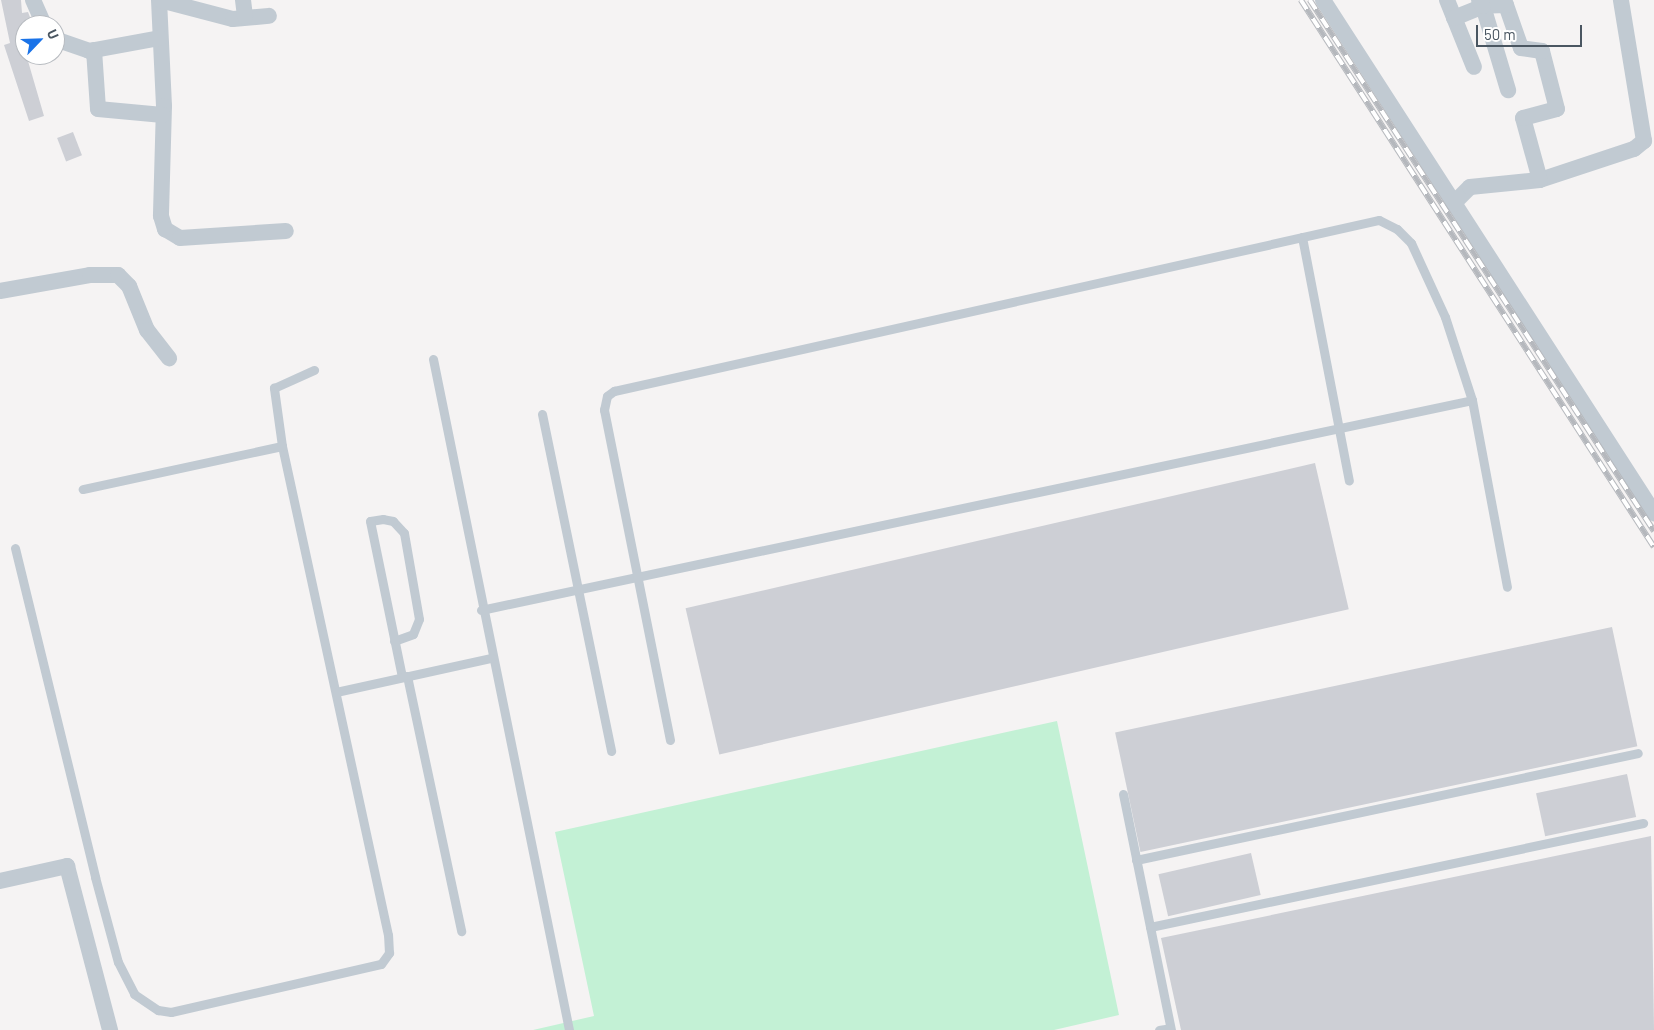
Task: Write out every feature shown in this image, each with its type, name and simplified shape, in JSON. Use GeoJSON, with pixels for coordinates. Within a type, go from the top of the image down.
{"type":"FeatureCollection","features":[{"type":"Feature","properties":{"kind":"street"},"geometry":{"type":"LineString","coordinates":[[33,0],[40,15]]}},
{"type":"Feature","properties":{"kind":"street"},"geometry":{"type":"LineString","coordinates":[[269,16],[244,18],[221,16],[159,0],[163,115],[161,216],[171,235],[180,238],[286,231]]}},
{"type":"Feature","properties":{"kind":"street"},"geometry":{"type":"LineString","coordinates":[[243,0],[244,18]]}},
{"type":"Feature","properties":{"kind":"street"},"geometry":{"type":"LineString","coordinates":[[1323,0],[1654,513]]}},
{"type":"Feature","properties":{"kind":"street"},"geometry":{"type":"LineString","coordinates":[[1447,0],[1474,67]]}},
{"type":"Feature","properties":{"kind":"street"},"geometry":{"type":"LineString","coordinates":[[1453,204],[1470,188],[1540,180],[1634,149],[1644,140],[1622,0]]}},
{"type":"Feature","properties":{"kind":"street"},"geometry":{"type":"LineString","coordinates":[[1454,18],[1481,3],[1506,5],[1521,48],[1545,56],[1557,109],[1523,118],[1540,180]]}},
{"type":"Feature","properties":{"kind":"street"},"geometry":{"type":"LineString","coordinates":[[1481,3],[1508,90]]}},
{"type":"Feature","properties":{"kind":"street"},"geometry":{"type":"LineString","coordinates":[[65,45],[69,47],[94,50],[160,38]]}},
{"type":"Feature","properties":{"kind":"street"},"geometry":{"type":"LineString","coordinates":[[94,50],[98,109],[163,115]]}},
{"type":"Feature","properties":{"kind":"street"},"geometry":{"type":"LineString","coordinates":[[0,291],[90,275],[118,275],[129,286],[147,330],[169,358]]}},
{"type":"Feature","properties":{"kind":"street"},"geometry":{"type":"LineString","coordinates":[[0,881],[66,866],[110,1030]]}},
{"type":"Feature","properties":{"kind":"lane"},"geometry":{"type":"LineString","coordinates":[[670,740],[604,410],[607,396],[614,391],[1379,220],[1405,236],[1446,317],[1472,400],[1507,587]]}},
{"type":"Feature","properties":{"kind":"lane"},"geometry":{"type":"LineString","coordinates":[[1302,237],[1349,481]]}},
{"type":"Feature","properties":{"kind":"lane"},"geometry":{"type":"LineString","coordinates":[[433,359],[481,610],[570,1030]]}},
{"type":"Feature","properties":{"kind":"lane"},"geometry":{"type":"LineString","coordinates":[[15,548],[118,962],[134,994],[158,1010],[171,1012],[364,970],[381,964],[389,953],[336,692],[282,446],[274,388],[314,370]]}},
{"type":"Feature","properties":{"kind":"lane"},"geometry":{"type":"LineString","coordinates":[[481,610],[1337,426],[1472,400]]}},
{"type":"Feature","properties":{"kind":"lane"},"geometry":{"type":"LineString","coordinates":[[542,414],[611,751]]}},
{"type":"Feature","properties":{"kind":"lane"},"geometry":{"type":"LineString","coordinates":[[83,489],[282,446]]}},
{"type":"Feature","properties":{"kind":"lane"},"geometry":{"type":"LineString","coordinates":[[394,641],[413,634],[419,618],[404,533],[393,521],[383,519],[370,522],[394,641],[404,677],[461,931]]}},
{"type":"Feature","properties":{"kind":"lane"},"geometry":{"type":"LineString","coordinates":[[336,692],[491,658]]}},
{"type":"Feature","properties":{"kind":"lane"},"geometry":{"type":"LineString","coordinates":[[1136,860],[1638,753]]}},
{"type":"Feature","properties":{"kind":"lane"},"geometry":{"type":"LineString","coordinates":[[1123,794],[1171,1029],[1159,1030]]}},
{"type":"Feature","properties":{"kind":"lane"},"geometry":{"type":"LineString","coordinates":[[1150,927],[1642,823]]}},
{"type":"Feature","properties":{"kind":"green space"},"geometry":{"type":"Polygon","coordinates":[[[1057,721],[1119,1015],[1054,1030],[533,1030],[594,1016],[555,832],[1057,721]]]}},
{"type":"Feature","properties":{"kind":"building"},"geometry":{"type":"Polygon","coordinates":[[[1,0],[21,0],[22,13],[28,12],[29,15],[15,15],[15,65],[29,65],[44,116],[29,121],[4,45],[10,43],[1,0]]]}},
{"type":"Feature","properties":{"kind":"building"},"geometry":{"type":"Polygon","coordinates":[[[73,132],[82,155],[66,161],[57,138],[73,132]]]}},
{"type":"Feature","properties":{"kind":"building"},"geometry":{"type":"Polygon","coordinates":[[[1315,463],[1349,609],[719,754],[686,608],[1315,463]]]}},
{"type":"Feature","properties":{"kind":"building"},"geometry":{"type":"Polygon","coordinates":[[[1612,627],[1637,746],[1140,852],[1115,733],[1612,627]]]}},
{"type":"Feature","properties":{"kind":"building"},"geometry":{"type":"Polygon","coordinates":[[[1627,774],[1636,817],[1545,836],[1536,793],[1627,774]]]}},
{"type":"Feature","properties":{"kind":"building"},"geometry":{"type":"Polygon","coordinates":[[[1651,836],[1654,1030],[1181,1030],[1161,938],[1651,836]]]}},
{"type":"Feature","properties":{"kind":"building"},"geometry":{"type":"Polygon","coordinates":[[[1251,853],[1261,895],[1168,916],[1158,874],[1251,853]]]}},
{"type":"Feature","properties":{"kind":"railway"},"geometry":{"type":"LineString","coordinates":[[1301,0],[1654,547]]}},
{"type":"Feature","properties":{"kind":"railway"},"geometry":{"type":"LineString","coordinates":[[1310,0],[1654,531]]}}]}
